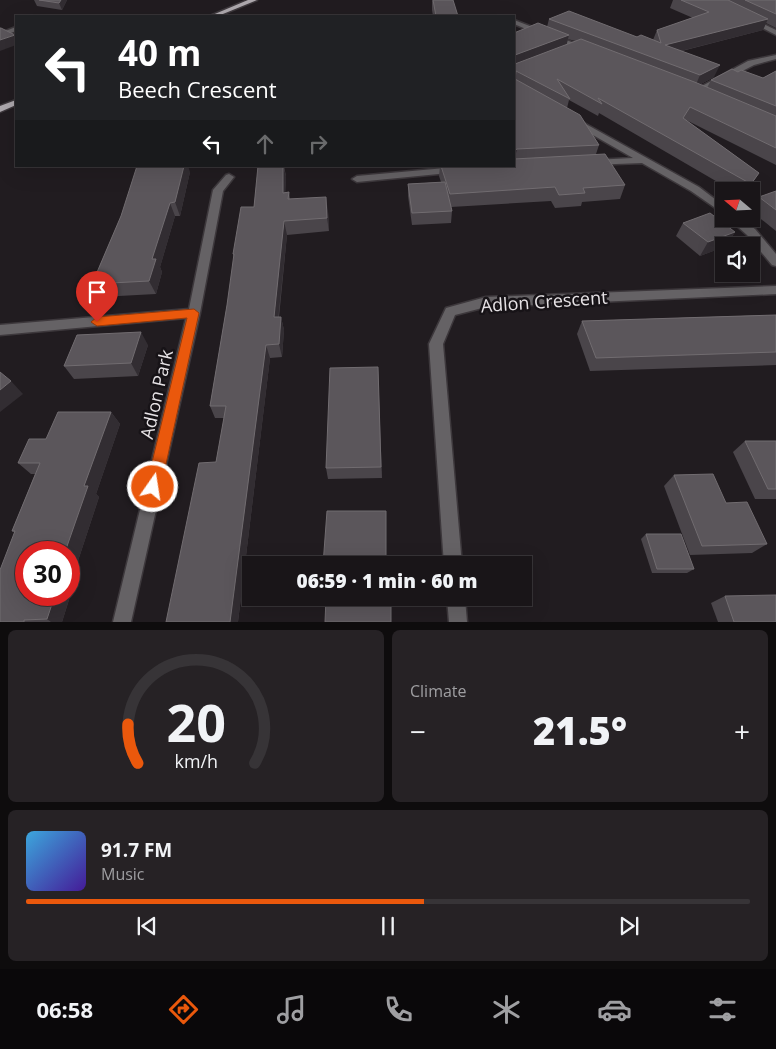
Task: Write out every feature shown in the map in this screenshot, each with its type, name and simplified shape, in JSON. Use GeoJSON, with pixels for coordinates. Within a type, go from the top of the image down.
{"type":"FeatureCollection","features":[{"type":"Feature","properties":{"kind":"main road"},"geometry":{"type":"LineString","coordinates":[[216,15],[254,0]]}},
{"type":"Feature","properties":{"kind":"main road"},"geometry":{"type":"LineString","coordinates":[[0,109],[15,102]]}},
{"type":"Feature","properties":{"kind":"street"},"geometry":{"type":"LineString","coordinates":[[741,15],[776,33]]}},
{"type":"Feature","properties":{"kind":"street"},"geometry":{"type":"LineString","coordinates":[[515,22],[595,54]]}},
{"type":"Feature","properties":{"kind":"street"},"geometry":{"type":"LineString","coordinates":[[0,35],[15,29]]}},
{"type":"Feature","properties":{"kind":"street"},"geometry":{"type":"LineString","coordinates":[[568,51],[577,47]]}},
{"type":"Feature","properties":{"kind":"street"},"geometry":{"type":"LineString","coordinates":[[695,92],[751,63],[776,57]]}},
{"type":"Feature","properties":{"kind":"street"},"geometry":{"type":"LineString","coordinates":[[686,89],[704,96]]}},
{"type":"Feature","properties":{"kind":"street"},"geometry":{"type":"LineString","coordinates":[[566,116],[695,189],[715,204]]}},
{"type":"Feature","properties":{"kind":"street"},"geometry":{"type":"LineString","coordinates":[[584,163],[643,160]]}},
{"type":"Feature","properties":{"kind":"street"},"geometry":{"type":"LineString","coordinates":[[357,179],[464,169]]}},
{"type":"Feature","properties":{"kind":"street","name":"Adlon Park"},"geometry":{"type":"LineString","coordinates":[[122,622],[194,313],[218,190],[229,177]]}},
{"type":"Feature","properties":{"kind":"street"},"geometry":{"type":"LineString","coordinates":[[746,228],[776,262]]}},
{"type":"Feature","properties":{"kind":"street","name":"Adlon Crescent"},"geometry":{"type":"LineString","coordinates":[[452,556],[436,344],[450,311],[486,302],[776,290]]}},
{"type":"Feature","properties":{"kind":"street"},"geometry":{"type":"LineString","coordinates":[[0,330],[194,313]]}},
{"type":"Feature","properties":{"kind":"street"},"geometry":{"type":"LineString","coordinates":[[457,606],[458,622]]}},
{"type":"Feature","properties":{"kind":"building"},"geometry":{"type":"Polygon","coordinates":[[[39,0],[61,0],[59,3],[39,0]]]}},
{"type":"Feature","properties":{"kind":"building"},"geometry":{"type":"Polygon","coordinates":[[[433,0],[453,0],[458,15],[436,15],[433,0]]]}},
{"type":"Feature","properties":{"kind":"building"},"geometry":{"type":"Polygon","coordinates":[[[681,0],[728,0],[768,19],[665,45],[720,65],[700,75],[549,19],[569,11],[637,37],[641,35],[661,43],[657,30],[709,12],[681,0]]]}},
{"type":"Feature","properties":{"kind":"building"},"geometry":{"type":"Polygon","coordinates":[[[745,0],[776,0],[776,14],[745,0]]]}},
{"type":"Feature","properties":{"kind":"building"},"geometry":{"type":"Polygon","coordinates":[[[538,23],[569,35],[515,55],[515,33],[538,23]]]}},
{"type":"Feature","properties":{"kind":"building"},"geometry":{"type":"Polygon","coordinates":[[[1,28],[15,35],[0,40],[1,28]]]}},
{"type":"Feature","properties":{"kind":"building"},"geometry":{"type":"Polygon","coordinates":[[[581,39],[697,83],[776,116],[776,148],[690,107],[683,118],[759,173],[752,182],[747,182],[598,98],[602,104],[557,79],[570,99],[516,71],[515,79],[515,64],[581,39]]]}},
{"type":"Feature","properties":{"kind":"building"},"geometry":{"type":"Polygon","coordinates":[[[732,69],[738,72],[741,70],[763,78],[776,71],[776,106],[711,80],[732,69]]]}},
{"type":"Feature","properties":{"kind":"building"},"geometry":{"type":"Polygon","coordinates":[[[515,79],[580,115],[599,145],[515,150],[515,79]]]}},
{"type":"Feature","properties":{"kind":"building"},"geometry":{"type":"Polygon","coordinates":[[[605,154],[625,185],[583,188],[585,193],[559,195],[555,187],[450,194],[441,167],[515,167],[515,159],[605,154]]]}},
{"type":"Feature","properties":{"kind":"building"},"geometry":{"type":"Polygon","coordinates":[[[137,167],[184,167],[175,202],[170,203],[152,259],[156,259],[149,281],[92,284],[121,216],[137,167]]]}},
{"type":"Feature","properties":{"kind":"building"},"geometry":{"type":"Polygon","coordinates":[[[258,167],[283,167],[283,193],[289,192],[288,199],[326,197],[327,218],[284,221],[274,317],[281,317],[279,344],[266,345],[230,622],[166,622],[199,463],[216,462],[226,406],[210,406],[241,207],[254,207],[258,167]]]}},
{"type":"Feature","properties":{"kind":"building"},"geometry":{"type":"Polygon","coordinates":[[[445,182],[452,211],[412,213],[408,184],[445,182]]]}},
{"type":"Feature","properties":{"kind":"building"},"geometry":{"type":"Polygon","coordinates":[[[776,191],[776,210],[760,198],[776,191]]]}},
{"type":"Feature","properties":{"kind":"building"},"geometry":{"type":"Polygon","coordinates":[[[710,213],[715,217],[715,228],[730,228],[735,232],[722,237],[715,237],[715,239],[708,242],[683,223],[710,213]]]}},
{"type":"Feature","properties":{"kind":"building"},"geometry":{"type":"Polygon","coordinates":[[[776,315],[776,352],[596,358],[582,321],[776,315]]]}},
{"type":"Feature","properties":{"kind":"building"},"geometry":{"type":"Polygon","coordinates":[[[141,332],[131,363],[64,366],[77,335],[141,332]]]}},
{"type":"Feature","properties":{"kind":"building"},"geometry":{"type":"Polygon","coordinates":[[[378,367],[381,467],[326,468],[330,368],[378,367]]]}},
{"type":"Feature","properties":{"kind":"building"},"geometry":{"type":"Polygon","coordinates":[[[0,372],[11,381],[0,390],[0,372]]]}},
{"type":"Feature","properties":{"kind":"building"},"geometry":{"type":"Polygon","coordinates":[[[58,412],[111,412],[84,486],[88,486],[69,541],[15,541],[15,606],[51,606],[47,619],[24,620],[24,622],[0,622],[0,570],[15,531],[12,531],[40,463],[18,463],[29,439],[46,439],[58,412]]]}},
{"type":"Feature","properties":{"kind":"building"},"geometry":{"type":"Polygon","coordinates":[[[745,441],[776,441],[776,489],[768,489],[745,441]]]}},
{"type":"Feature","properties":{"kind":"building"},"geometry":{"type":"Polygon","coordinates":[[[713,474],[726,503],[747,502],[767,544],[702,546],[674,475],[713,474]]]}},
{"type":"Feature","properties":{"kind":"building"},"geometry":{"type":"Polygon","coordinates":[[[327,511],[386,511],[386,556],[324,556],[327,511]]]}},
{"type":"Feature","properties":{"kind":"building"},"geometry":{"type":"Polygon","coordinates":[[[646,534],[681,534],[694,569],[657,569],[646,534]]]}},
{"type":"Feature","properties":{"kind":"building"},"geometry":{"type":"Polygon","coordinates":[[[776,595],[776,622],[734,622],[725,596],[776,595]]]}},
{"type":"Feature","properties":{"kind":"building"},"geometry":{"type":"Polygon","coordinates":[[[326,606],[391,606],[391,622],[325,622],[326,606]]]}},
{"type":"Feature","properties":{"kind":"route"},"geometry":{"type":"LineString","coordinates":[[97,322],[194,313],[153,487]]}}]}
